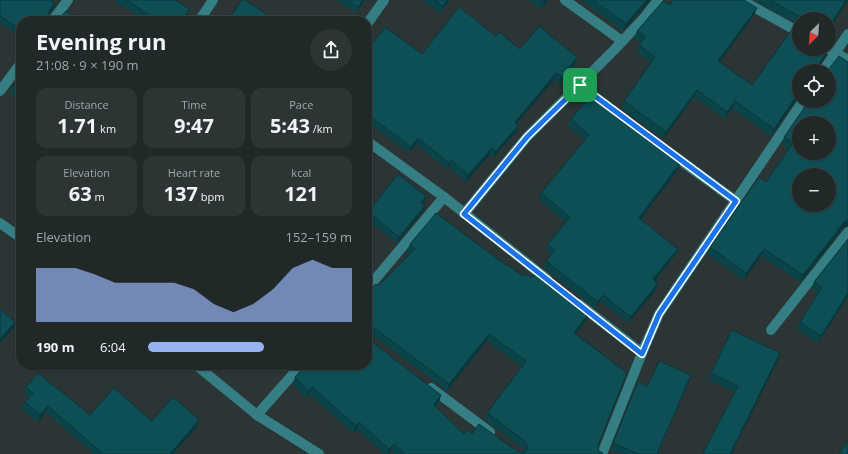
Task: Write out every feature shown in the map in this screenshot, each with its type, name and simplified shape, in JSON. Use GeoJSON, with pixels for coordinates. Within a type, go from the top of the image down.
{"type":"FeatureCollection","features":[{"type":"Feature","properties":{"kind":"street"},"geometry":{"type":"LineString","coordinates":[[56,16],[68,0]]}},
{"type":"Feature","properties":{"kind":"street"},"geometry":{"type":"LineString","coordinates":[[202,16],[213,0]]}},
{"type":"Feature","properties":{"kind":"street"},"geometry":{"type":"LineString","coordinates":[[372,17],[384,0]]}},
{"type":"Feature","properties":{"kind":"street"},"geometry":{"type":"LineString","coordinates":[[565,0],[622,41]]}},
{"type":"Feature","properties":{"kind":"street"},"geometry":{"type":"LineString","coordinates":[[464,214],[527,137],[580,85],[644,18],[658,0]]}},
{"type":"Feature","properties":{"kind":"street"},"geometry":{"type":"LineString","coordinates":[[741,0],[792,28]]}},
{"type":"Feature","properties":{"kind":"street"},"geometry":{"type":"LineString","coordinates":[[836,47],[848,34]]}},
{"type":"Feature","properties":{"kind":"street"},"geometry":{"type":"LineString","coordinates":[[836,53],[848,60]]}},
{"type":"Feature","properties":{"kind":"street"},"geometry":{"type":"LineString","coordinates":[[0,91],[16,70]]}},
{"type":"Feature","properties":{"kind":"street"},"geometry":{"type":"LineString","coordinates":[[580,85],[736,201]]}},
{"type":"Feature","properties":{"kind":"street"},"geometry":{"type":"LineString","coordinates":[[602,454],[659,314],[798,108]]}},
{"type":"Feature","properties":{"kind":"street"},"geometry":{"type":"LineString","coordinates":[[372,145],[444,197],[554,284]]}},
{"type":"Feature","properties":{"kind":"street"},"geometry":{"type":"LineString","coordinates":[[372,283],[444,197]]}},
{"type":"Feature","properties":{"kind":"street"},"geometry":{"type":"LineString","coordinates":[[0,223],[16,234]]}},
{"type":"Feature","properties":{"kind":"street"},"geometry":{"type":"LineString","coordinates":[[772,330],[848,232]]}},
{"type":"Feature","properties":{"kind":"street"},"geometry":{"type":"LineString","coordinates":[[573,299],[642,354]]}},
{"type":"Feature","properties":{"kind":"street"},"geometry":{"type":"LineString","coordinates":[[202,370],[257,415],[319,454]]}},
{"type":"Feature","properties":{"kind":"street"},"geometry":{"type":"LineString","coordinates":[[257,415],[297,370]]}},
{"type":"Feature","properties":{"kind":"street"},"geometry":{"type":"LineString","coordinates":[[424,382],[500,440]]}},
{"type":"Feature","properties":{"kind":"building"},"geometry":{"type":"Polygon","coordinates":[[[0,0],[50,0],[55,3],[49,11],[48,16],[16,16],[16,27],[0,16],[0,0]]]}},
{"type":"Feature","properties":{"kind":"building"},"geometry":{"type":"Polygon","coordinates":[[[124,0],[176,0],[189,9],[185,16],[151,16],[124,0]]]}},
{"type":"Feature","properties":{"kind":"building"},"geometry":{"type":"Polygon","coordinates":[[[242,0],[245,0],[268,15],[267,16],[231,16],[242,0]]]}},
{"type":"Feature","properties":{"kind":"building"},"geometry":{"type":"Polygon","coordinates":[[[348,0],[363,0],[358,7],[348,0]]]}},
{"type":"Feature","properties":{"kind":"building"},"geometry":{"type":"Polygon","coordinates":[[[434,0],[447,0],[443,6],[434,0]]]}},
{"type":"Feature","properties":{"kind":"building"},"geometry":{"type":"Polygon","coordinates":[[[593,0],[647,0],[626,24],[593,0]]]}},
{"type":"Feature","properties":{"kind":"building"},"geometry":{"type":"Polygon","coordinates":[[[673,0],[744,0],[757,8],[718,61],[752,85],[792,29],[792,56],[824,56],[819,64],[792,64],[792,102],[774,129],[735,101],[727,112],[697,90],[666,132],[624,101],[655,57],[639,45],[645,37],[637,31],[663,1],[670,5],[673,0]]]}},
{"type":"Feature","properties":{"kind":"building"},"geometry":{"type":"Polygon","coordinates":[[[770,0],[846,0],[836,16],[836,12],[792,12],[770,0]]]}},
{"type":"Feature","properties":{"kind":"building"},"geometry":{"type":"Polygon","coordinates":[[[459,7],[496,36],[499,32],[520,49],[539,26],[577,57],[562,77],[556,73],[515,122],[518,126],[496,151],[492,148],[468,175],[451,160],[449,163],[418,138],[411,147],[372,118],[372,44],[385,27],[422,54],[459,7]]]}},
{"type":"Feature","properties":{"kind":"building"},"geometry":{"type":"Polygon","coordinates":[[[66,11],[74,16],[62,16],[66,11]]]}},
{"type":"Feature","properties":{"kind":"building"},"geometry":{"type":"Polygon","coordinates":[[[839,56],[848,62],[848,220],[845,221],[803,275],[764,249],[746,273],[710,247],[759,177],[766,182],[792,144],[792,160],[836,160],[836,116],[799,116],[804,108],[836,108],[836,64],[833,64],[839,56]]]}},
{"type":"Feature","properties":{"kind":"building"},"geometry":{"type":"Polygon","coordinates":[[[16,83],[16,91],[12,88],[16,83]]]}},
{"type":"Feature","properties":{"kind":"building"},"geometry":{"type":"Polygon","coordinates":[[[592,94],[615,114],[616,112],[658,143],[657,145],[680,163],[639,218],[678,249],[653,279],[658,283],[631,317],[603,295],[598,302],[546,261],[555,250],[548,244],[570,217],[541,193],[589,135],[571,119],[592,94]]]}},
{"type":"Feature","properties":{"kind":"building"},"geometry":{"type":"Polygon","coordinates":[[[792,125],[792,142],[784,137],[792,125]]]}},
{"type":"Feature","properties":{"kind":"building"},"geometry":{"type":"Polygon","coordinates":[[[398,174],[426,196],[421,203],[425,206],[399,237],[372,215],[372,207],[398,174]]]}},
{"type":"Feature","properties":{"kind":"building"},"geometry":{"type":"Polygon","coordinates":[[[436,213],[523,276],[525,273],[532,278],[538,271],[590,312],[574,333],[627,373],[598,445],[599,451],[603,453],[602,454],[405,454],[394,444],[389,449],[359,422],[356,426],[312,387],[308,391],[295,377],[301,370],[372,370],[372,342],[441,395],[434,405],[464,434],[468,430],[472,434],[479,424],[518,452],[524,453],[528,448],[526,442],[487,413],[526,361],[489,334],[449,384],[372,327],[372,287],[376,284],[378,286],[415,249],[410,244],[436,213]]]}},
{"type":"Feature","properties":{"kind":"building"},"geometry":{"type":"Polygon","coordinates":[[[848,239],[848,293],[821,336],[800,322],[822,287],[814,282],[848,239]]]}},
{"type":"Feature","properties":{"kind":"building"},"geometry":{"type":"Polygon","coordinates":[[[0,309],[15,322],[0,339],[0,309]]]}},
{"type":"Feature","properties":{"kind":"building"},"geometry":{"type":"Polygon","coordinates":[[[732,330],[780,353],[730,454],[706,454],[703,453],[738,386],[711,373],[732,330]]]}},
{"type":"Feature","properties":{"kind":"building"},"geometry":{"type":"Polygon","coordinates":[[[659,361],[691,375],[657,454],[638,454],[613,443],[638,381],[647,387],[659,361]]]}},
{"type":"Feature","properties":{"kind":"building"},"geometry":{"type":"Polygon","coordinates":[[[38,373],[90,415],[114,388],[152,421],[173,397],[199,420],[170,454],[103,454],[48,406],[40,415],[25,402],[33,393],[26,387],[38,373]]]}},
{"type":"Feature","properties":{"kind":"building"},"geometry":{"type":"Polygon","coordinates":[[[848,441],[848,454],[839,454],[848,441]]]}},
{"type":"Feature","properties":{"kind":"route"},"geometry":{"type":"LineString","coordinates":[[580,85],[736,201],[659,314],[642,354],[464,214],[527,137],[580,85]]}}]}
